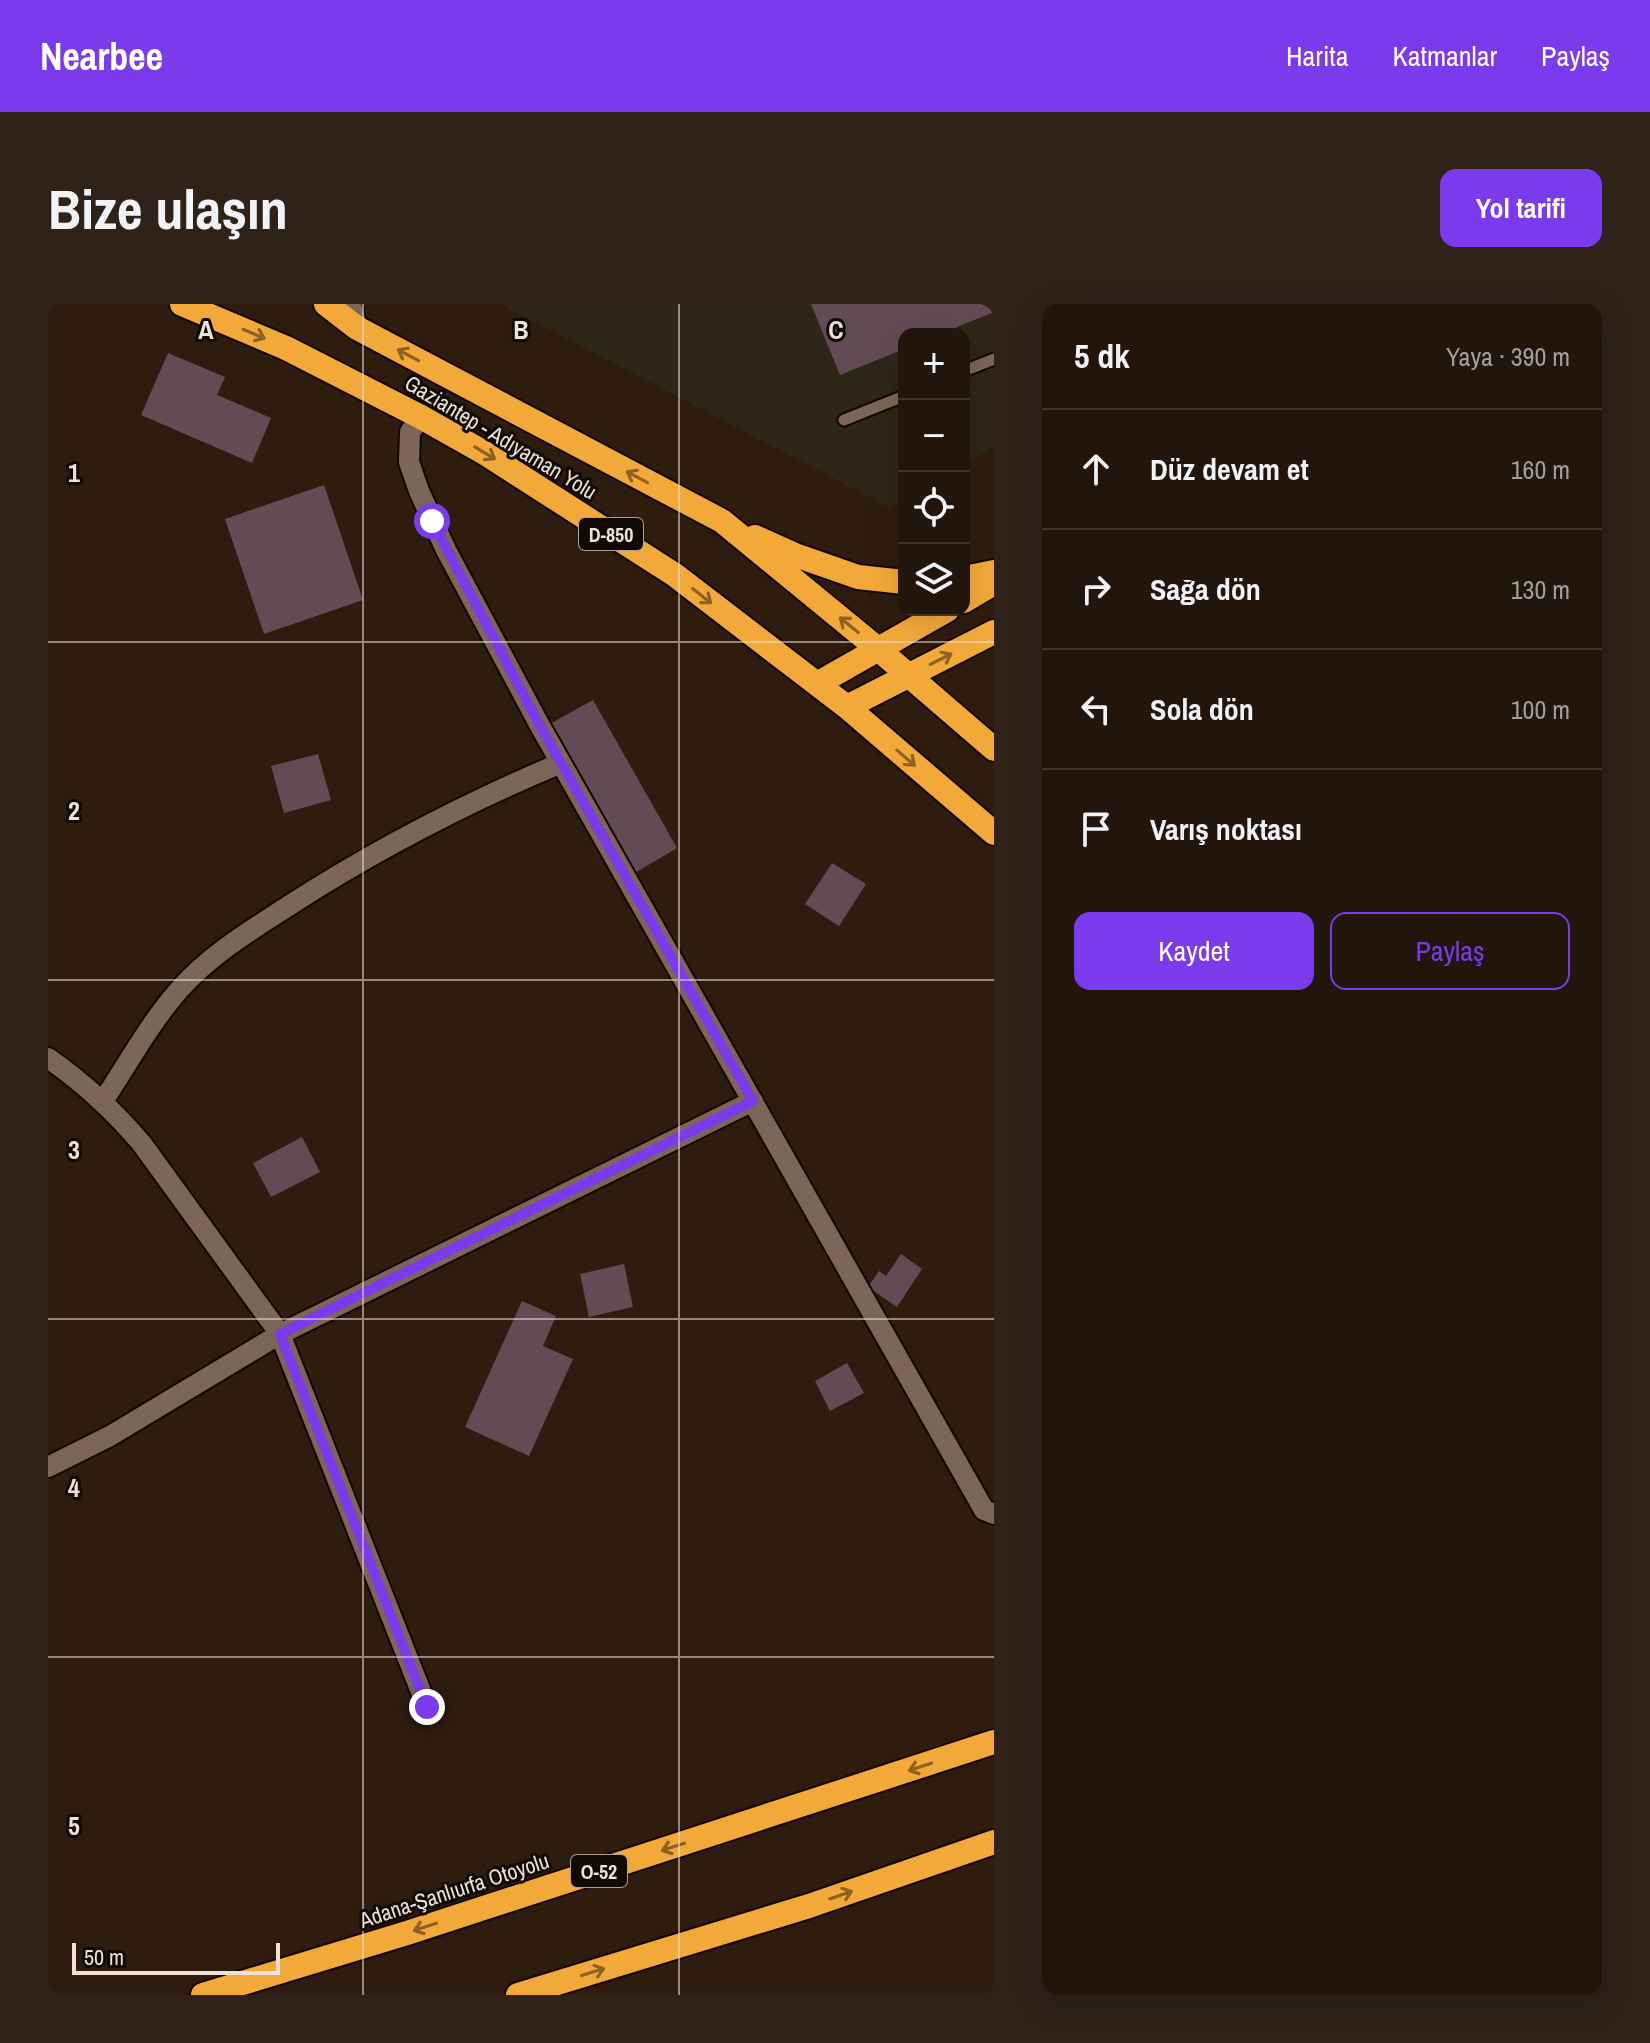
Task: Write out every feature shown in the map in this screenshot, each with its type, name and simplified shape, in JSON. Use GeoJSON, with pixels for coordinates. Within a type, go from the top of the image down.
{"type":"FeatureCollection","features":[{"type":"Feature","properties":{"kind":"highway","name":"Gaziantep - Adıyaman Yolu"},"geometry":{"type":"LineString","coordinates":[[182,304],[286,348],[421,417],[483,452],[675,575],[847,707],[994,833]]}},
{"type":"Feature","properties":{"kind":"highway","name":"Gaziantep - Adıyaman Yolu"},"geometry":{"type":"LineString","coordinates":[[326,304],[357,328],[722,521],[994,749]]}},
{"type":"Feature","properties":{"kind":"highway"},"geometry":{"type":"LineString","coordinates":[[722,521],[795,555],[858,577],[898,581]]}},
{"type":"Feature","properties":{"kind":"highway"},"geometry":{"type":"LineString","coordinates":[[970,577],[994,572]]}},
{"type":"Feature","properties":{"kind":"highway"},"geometry":{"type":"LineString","coordinates":[[970,597],[994,583]]}},
{"type":"Feature","properties":{"kind":"highway"},"geometry":{"type":"LineString","coordinates":[[817,684],[936,616]]}},
{"type":"Feature","properties":{"kind":"highway"},"geometry":{"type":"LineString","coordinates":[[847,707],[994,632]]}},
{"type":"Feature","properties":{"kind":"highway","name":"Adana-Şanlıurfa Otoyolu"},"geometry":{"type":"LineString","coordinates":[[203,1995],[407,1933],[994,1742]]}},
{"type":"Feature","properties":{"kind":"highway"},"geometry":{"type":"LineString","coordinates":[[518,1995],[809,1906],[994,1842]]}},
{"type":"Feature","properties":{"kind":"street"},"geometry":{"type":"LineString","coordinates":[[351,304],[357,328]]}},
{"type":"Feature","properties":{"kind":"street"},"geometry":{"type":"LineString","coordinates":[[421,417],[410,432],[409,462],[446,550],[561,763],[984,1510],[994,1514]]}},
{"type":"Feature","properties":{"kind":"street"},"geometry":{"type":"LineString","coordinates":[[103,1101],[160,1012],[180,988],[224,947],[402,838],[561,763]]}},
{"type":"Feature","properties":{"kind":"street"},"geometry":{"type":"LineString","coordinates":[[48,1058],[103,1101],[142,1144],[280,1334],[427,1707]]}},
{"type":"Feature","properties":{"kind":"street"},"geometry":{"type":"LineString","coordinates":[[48,1467],[110,1436],[280,1334],[753,1101]]}},
{"type":"Feature","properties":{"kind":"lane"},"geometry":{"type":"LineString","coordinates":[[970,369],[994,359]]}},
{"type":"Feature","properties":{"kind":"lane"},"geometry":{"type":"LineString","coordinates":[[844,420],[898,398]]}},
{"type":"Feature","properties":{"kind":"shaded area"},"geometry":{"type":"Polygon","coordinates":[[[501,304],[994,304],[994,446],[970,460],[970,328],[898,328],[898,503],[890,508],[501,304]]]}},
{"type":"Feature","properties":{"kind":"building"},"geometry":{"type":"Polygon","coordinates":[[[811,304],[994,304],[994,312],[955,328],[898,328],[898,351],[840,375],[811,304]]]}},
{"type":"Feature","properties":{"kind":"building"},"geometry":{"type":"Polygon","coordinates":[[[168,353],[225,377],[217,395],[271,418],[252,463],[141,415],[168,353]]]}},
{"type":"Feature","properties":{"kind":"building"},"geometry":{"type":"Polygon","coordinates":[[[324,485],[363,600],[264,634],[225,519],[324,485]]]}},
{"type":"Feature","properties":{"kind":"building"},"geometry":{"type":"Polygon","coordinates":[[[593,700],[677,848],[633,874],[548,725],[593,700]]]}},
{"type":"Feature","properties":{"kind":"building"},"geometry":{"type":"Polygon","coordinates":[[[318,754],[331,800],[284,813],[271,766],[318,754]]]}},
{"type":"Feature","properties":{"kind":"building"},"geometry":{"type":"Polygon","coordinates":[[[832,863],[866,884],[839,926],[805,904],[832,863]]]}},
{"type":"Feature","properties":{"kind":"building"},"geometry":{"type":"Polygon","coordinates":[[[302,1137],[320,1172],[271,1197],[253,1163],[302,1137]]]}},
{"type":"Feature","properties":{"kind":"building"},"geometry":{"type":"Polygon","coordinates":[[[901,1254],[922,1269],[897,1307],[868,1287],[879,1271],[886,1276],[901,1254]]]}},
{"type":"Feature","properties":{"kind":"building"},"geometry":{"type":"Polygon","coordinates":[[[624,1264],[633,1307],[589,1317],[580,1274],[624,1264]]]}},
{"type":"Feature","properties":{"kind":"building"},"geometry":{"type":"Polygon","coordinates":[[[522,1301],[556,1316],[543,1346],[573,1359],[529,1456],[465,1427],[522,1301]]]}},
{"type":"Feature","properties":{"kind":"building"},"geometry":{"type":"Polygon","coordinates":[[[847,1363],[864,1393],[830,1411],[815,1381],[847,1363]]]}},
{"type":"Feature","properties":{"kind":"route"},"geometry":{"type":"LineString","coordinates":[[427,1707],[280,1334],[753,1101],[540,726],[432,521]]}}]}
